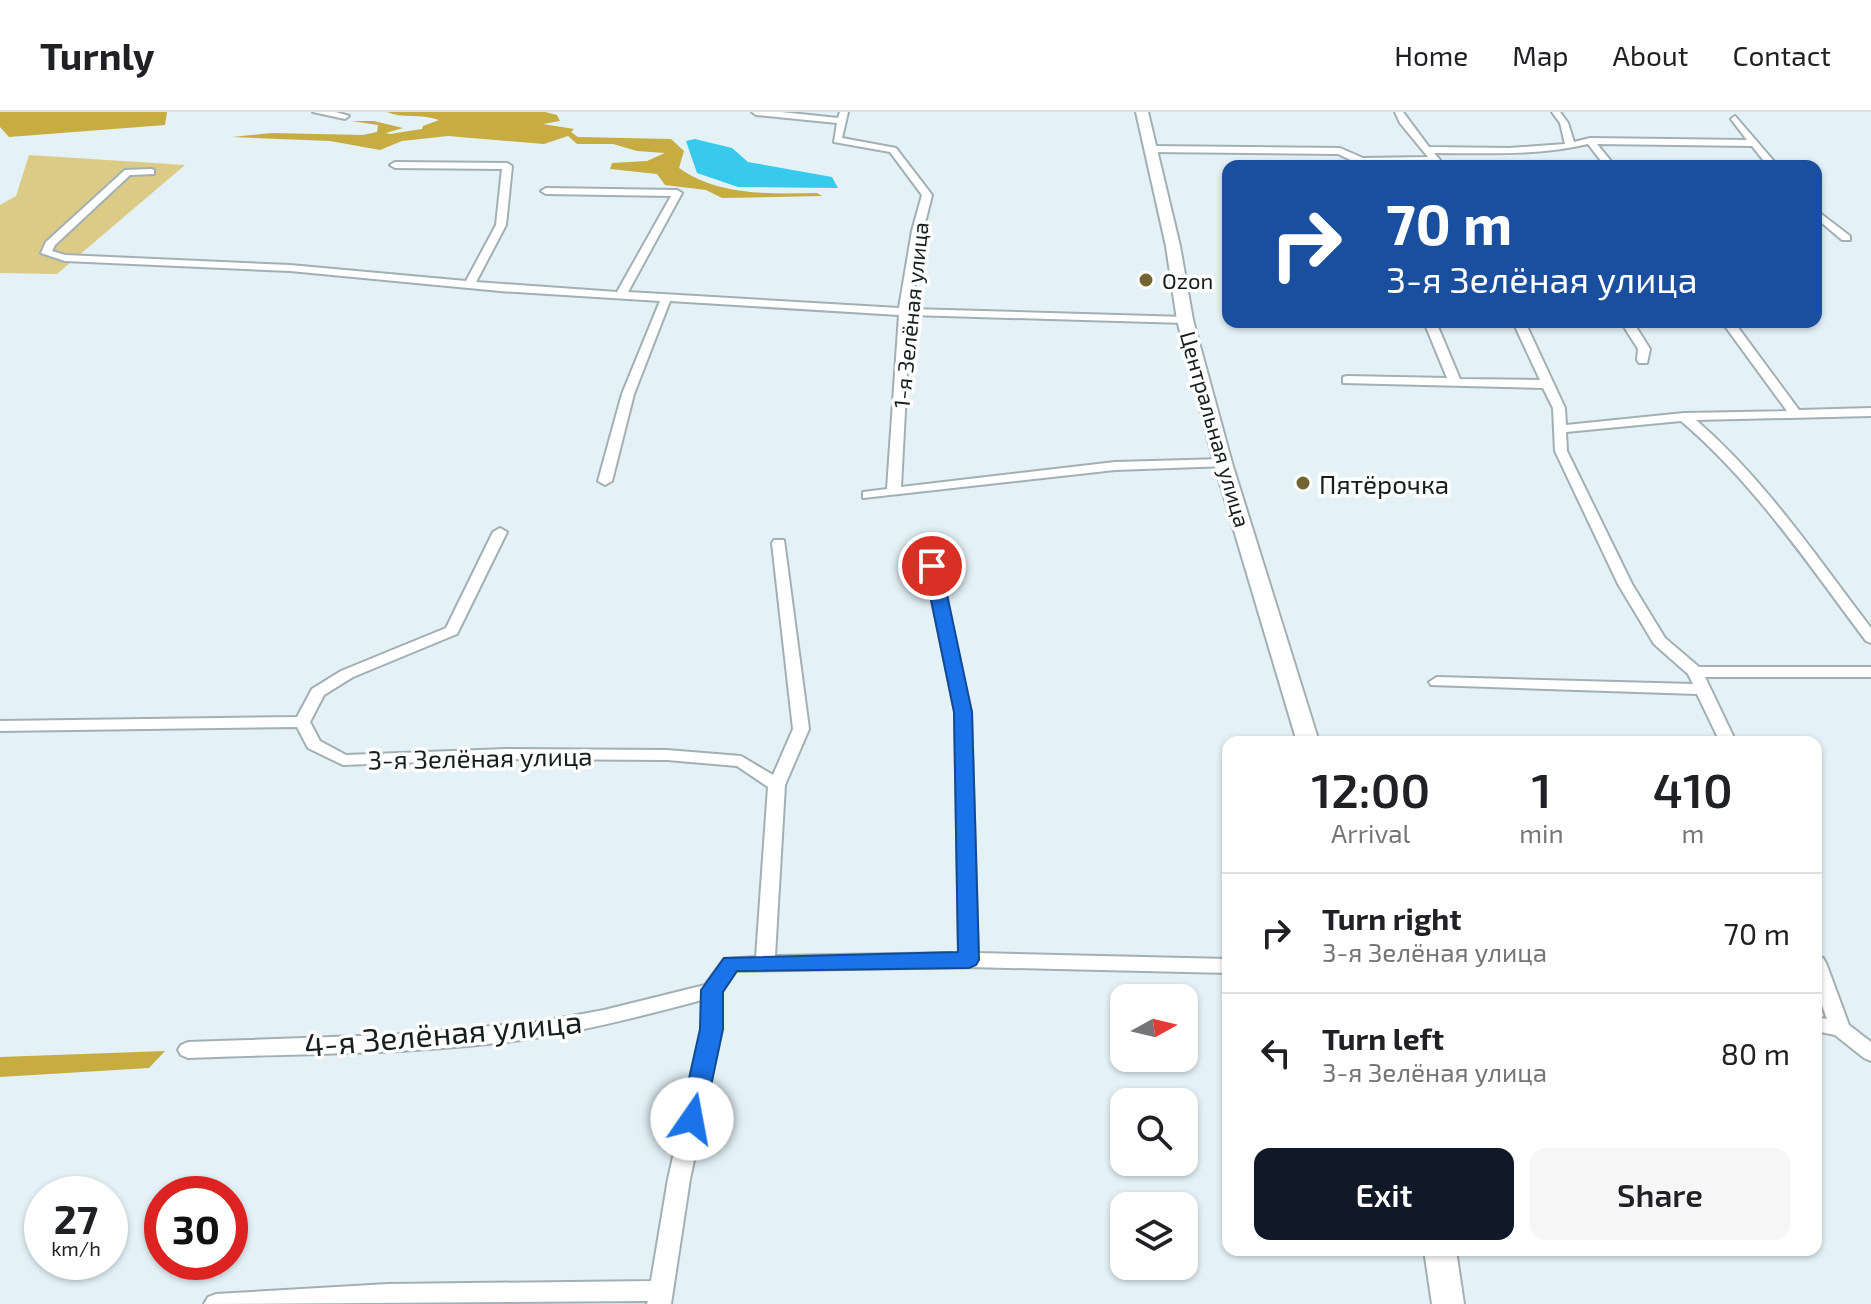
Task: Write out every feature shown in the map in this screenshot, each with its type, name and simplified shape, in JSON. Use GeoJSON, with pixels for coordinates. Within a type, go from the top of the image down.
{"type":"FeatureCollection","features":[{"type":"Feature","properties":{"kind":"street"},"geometry":{"type":"LineString","coordinates":[[317,112],[345,116]]}},
{"type":"Feature","properties":{"kind":"street"},"geometry":{"type":"LineString","coordinates":[[756,112],[843,116]]}},
{"type":"Feature","properties":{"kind":"street","name":"Центральная улица"},"geometry":{"type":"LineString","coordinates":[[1142,112],[1185,320],[1223,463],[1306,736]]}},
{"type":"Feature","properties":{"kind":"street"},"geometry":{"type":"LineString","coordinates":[[1399,112],[1435,160]]}},
{"type":"Feature","properties":{"kind":"street"},"geometry":{"type":"LineString","coordinates":[[1556,112],[1564,123],[1571,147]]}},
{"type":"Feature","properties":{"kind":"street","name":"1-я Зелёная улица"},"geometry":{"type":"LineString","coordinates":[[843,116],[837,140],[893,150],[927,195],[919,221],[906,312],[894,492]]}},
{"type":"Feature","properties":{"kind":"street"},"geometry":{"type":"LineString","coordinates":[[1735,119],[1768,160]]}},
{"type":"Feature","properties":{"kind":"street"},"geometry":{"type":"LineString","coordinates":[[1427,150],[1571,147],[1590,141],[1752,143]]}},
{"type":"Feature","properties":{"kind":"street"},"geometry":{"type":"LineString","coordinates":[[1590,141],[1605,160]]}},
{"type":"Feature","properties":{"kind":"street"},"geometry":{"type":"LineString","coordinates":[[1151,149],[1340,151],[1355,160]]}},
{"type":"Feature","properties":{"kind":"street"},"geometry":{"type":"LineString","coordinates":[[1514,150],[1520,160]]}},
{"type":"Feature","properties":{"kind":"street"},"geometry":{"type":"LineString","coordinates":[[395,165],[507,166],[501,225],[470,284]]}},
{"type":"Feature","properties":{"kind":"street"},"geometry":{"type":"LineString","coordinates":[[151,172],[128,172],[50,244],[46,253],[65,258],[290,268],[470,284],[906,312],[1185,320]]}},
{"type":"Feature","properties":{"kind":"street"},"geometry":{"type":"LineString","coordinates":[[546,191],[677,193],[622,293]]}},
{"type":"Feature","properties":{"kind":"street"},"geometry":{"type":"LineString","coordinates":[[1822,218],[1846,238]]}},
{"type":"Feature","properties":{"kind":"street"},"geometry":{"type":"LineString","coordinates":[[605,481],[628,394],[667,296]]}},
{"type":"Feature","properties":{"kind":"street"},"geometry":{"type":"LineString","coordinates":[[1432,328],[1455,382]]}},
{"type":"Feature","properties":{"kind":"street"},"geometry":{"type":"LineString","coordinates":[[1522,328],[1559,408],[1561,451],[1625,584],[1659,641],[1695,672],[1725,736]]}},
{"type":"Feature","properties":{"kind":"street"},"geometry":{"type":"LineString","coordinates":[[1631,328],[1644,349],[1643,360]]}},
{"type":"Feature","properties":{"kind":"street"},"geometry":{"type":"LineString","coordinates":[[1732,328],[1794,412]]}},
{"type":"Feature","properties":{"kind":"street"},"geometry":{"type":"LineString","coordinates":[[1347,380],[1549,384]]}},
{"type":"Feature","properties":{"kind":"street"},"geometry":{"type":"LineString","coordinates":[[1559,429],[1684,417],[1871,412]]}},
{"type":"Feature","properties":{"kind":"street"},"geometry":{"type":"LineString","coordinates":[[1684,417],[1701,430],[1756,490],[1871,638]]}},
{"type":"Feature","properties":{"kind":"street"},"geometry":{"type":"LineString","coordinates":[[868,495],[1115,466],[1223,463]]}},
{"type":"Feature","properties":{"kind":"street"},"geometry":{"type":"LineString","coordinates":[[0,726],[302,722],[318,692],[347,674],[452,631],[500,532]]}},
{"type":"Feature","properties":{"kind":"street"},"geometry":{"type":"LineString","coordinates":[[765,961],[777,785],[801,729],[779,543]]}},
{"type":"Feature","properties":{"kind":"street"},"geometry":{"type":"LineString","coordinates":[[932,566],[963,712],[969,960]]}},
{"type":"Feature","properties":{"kind":"street"},"geometry":{"type":"LineString","coordinates":[[1695,672],[1871,672]]}},
{"type":"Feature","properties":{"kind":"street"},"geometry":{"type":"LineString","coordinates":[[1437,682],[1703,689]]}},
{"type":"Feature","properties":{"kind":"street","name":"3-я Зелёная улица"},"geometry":{"type":"LineString","coordinates":[[302,722],[314,744],[343,760],[506,754],[667,755],[741,761],[777,785]]}},
{"type":"Feature","properties":{"kind":"street"},"geometry":{"type":"LineString","coordinates":[[216,1304],[388,1294],[661,1297],[679,1179],[712,1029],[712,990],[731,964],[765,961],[969,960],[1222,966]]}},
{"type":"Feature","properties":{"kind":"street"},"geometry":{"type":"LineString","coordinates":[[1822,979],[1841,1029]]}},
{"type":"Feature","properties":{"kind":"street","name":"4-я Зелёная улица"},"geometry":{"type":"LineString","coordinates":[[188,1050],[430,1039],[531,1030],[587,1021],[712,990]]}},
{"type":"Feature","properties":{"kind":"street"},"geometry":{"type":"LineString","coordinates":[[1822,1025],[1841,1029],[1871,1053]]}},
{"type":"Feature","properties":{"kind":"street"},"geometry":{"type":"LineString","coordinates":[[1441,1256],[1448,1304]]}},
{"type":"Feature","properties":{"kind":"shaded area"},"geometry":{"type":"Polygon","coordinates":[[[0,112],[167,112],[165,125],[9,137],[0,127],[0,112]]]}},
{"type":"Feature","properties":{"kind":"shaded area"},"geometry":{"type":"Polygon","coordinates":[[[387,112],[545,112],[557,115],[560,121],[543,124],[574,129],[571,132],[578,137],[671,139],[684,151],[679,168],[711,184],[745,191],[817,193],[822,196],[722,198],[706,190],[665,185],[657,174],[610,169],[612,163],[647,161],[665,153],[637,151],[613,144],[577,144],[568,136],[544,144],[448,136],[402,141],[380,150],[330,141],[232,137],[272,133],[363,135],[377,132],[378,125],[351,121],[374,121],[403,128],[386,133],[390,134],[422,129],[439,120],[387,112]]]}},
{"type":"Feature","properties":{"kind":"shaded area"},"geometry":{"type":"Polygon","coordinates":[[[29,155],[185,165],[57,274],[0,273],[0,205],[16,196],[29,155]]]}},
{"type":"Feature","properties":{"kind":"shaded area"},"geometry":{"type":"Polygon","coordinates":[[[165,1051],[149,1068],[0,1077],[0,1057],[165,1051]]]}},
{"type":"Feature","properties":{"kind":"water"},"geometry":{"type":"Polygon","coordinates":[[[695,139],[732,148],[748,162],[832,177],[838,188],[738,187],[697,173],[686,141],[695,139]]]}},
{"type":"Feature","properties":{"kind":"place","name":"Ozon"},"geometry":{"type":"Point","coordinates":[1146,280]}},
{"type":"Feature","properties":{"kind":"place","name":"Пятёрочка"},"geometry":{"type":"Point","coordinates":[1303,483]}},
{"type":"Feature","properties":{"kind":"route"},"geometry":{"type":"LineString","coordinates":[[692,1119],[712,1029],[712,990],[731,964],[765,961],[969,960],[963,712],[932,566]]}}]}
